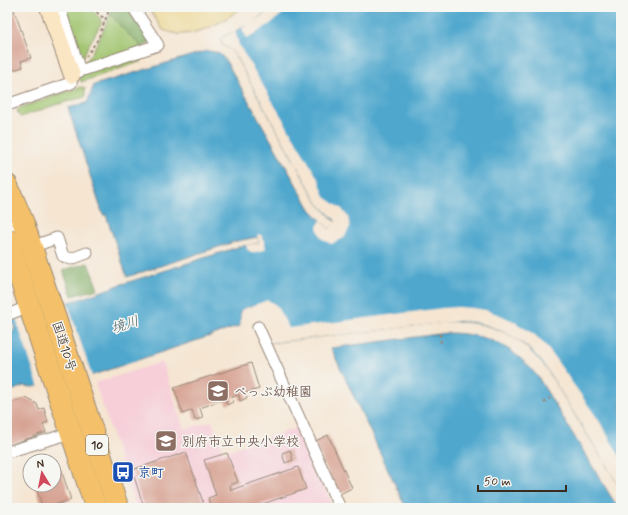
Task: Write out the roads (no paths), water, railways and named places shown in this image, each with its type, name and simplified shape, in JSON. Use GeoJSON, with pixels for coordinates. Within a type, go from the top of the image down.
{"type":"FeatureCollection","features":[{"type":"Feature","properties":{"kind":"highway","name":"国道10号"},"geometry":{"type":"LineString","coordinates":[[7,185],[15,224],[31,247],[118,508]]}},
{"type":"Feature","properties":{"kind":"highway","name":"国道10号"},"geometry":{"type":"LineString","coordinates":[[7,239],[96,508]]}},
{"type":"Feature","properties":{"kind":"street"},"geometry":{"type":"LineString","coordinates":[[48,7],[76,73]]}},
{"type":"Feature","properties":{"kind":"street"},"geometry":{"type":"LineString","coordinates":[[7,105],[71,83],[76,73],[59,7]]}},
{"type":"Feature","properties":{"kind":"street"},"geometry":{"type":"LineString","coordinates":[[76,73],[158,45],[133,7]]}},
{"type":"Feature","properties":{"kind":"street"},"geometry":{"type":"LineString","coordinates":[[31,247],[57,238],[63,256],[71,259],[87,253]]}},
{"type":"Feature","properties":{"kind":"street"},"geometry":{"type":"LineString","coordinates":[[7,315],[31,309]]}},
{"type":"Feature","properties":{"kind":"street"},"geometry":{"type":"LineString","coordinates":[[258,327],[340,508]]}},
{"type":"Feature","properties":{"kind":"street"},"geometry":{"type":"LineString","coordinates":[[7,452],[71,433]]}},
{"type":"Feature","properties":{"kind":"water","name":"境川"},"geometry":{"type":"Polygon","coordinates":[[[274,7],[621,7],[621,489],[548,371],[538,358],[516,339],[504,332],[476,323],[445,322],[269,343],[252,306],[241,310],[240,326],[93,375],[33,387],[23,386],[7,393],[7,334],[15,329],[12,319],[83,298],[238,247],[259,243],[258,237],[237,241],[127,277],[106,215],[103,215],[68,108],[87,103],[94,85],[206,51],[220,54],[226,61],[310,209],[329,229],[336,222],[318,203],[235,55],[228,48],[222,45],[221,38],[250,24],[274,7]]]}},
{"type":"Feature","properties":{"kind":"water"},"geometry":{"type":"Polygon","coordinates":[[[446,333],[474,336],[498,343],[509,349],[529,366],[538,377],[618,508],[406,508],[331,348],[446,333]]]}},
{"type":"Feature","properties":{"kind":"place","name":"べっぷ幼稚園"},"geometry":{"type":"Point","coordinates":[218,391]}},
{"type":"Feature","properties":{"kind":"place","name":"別府市立中央小学校"},"geometry":{"type":"Point","coordinates":[166,441]}},
{"type":"Feature","properties":{"kind":"place","name":"京町"},"geometry":{"type":"Point","coordinates":[123,472]}}]}
